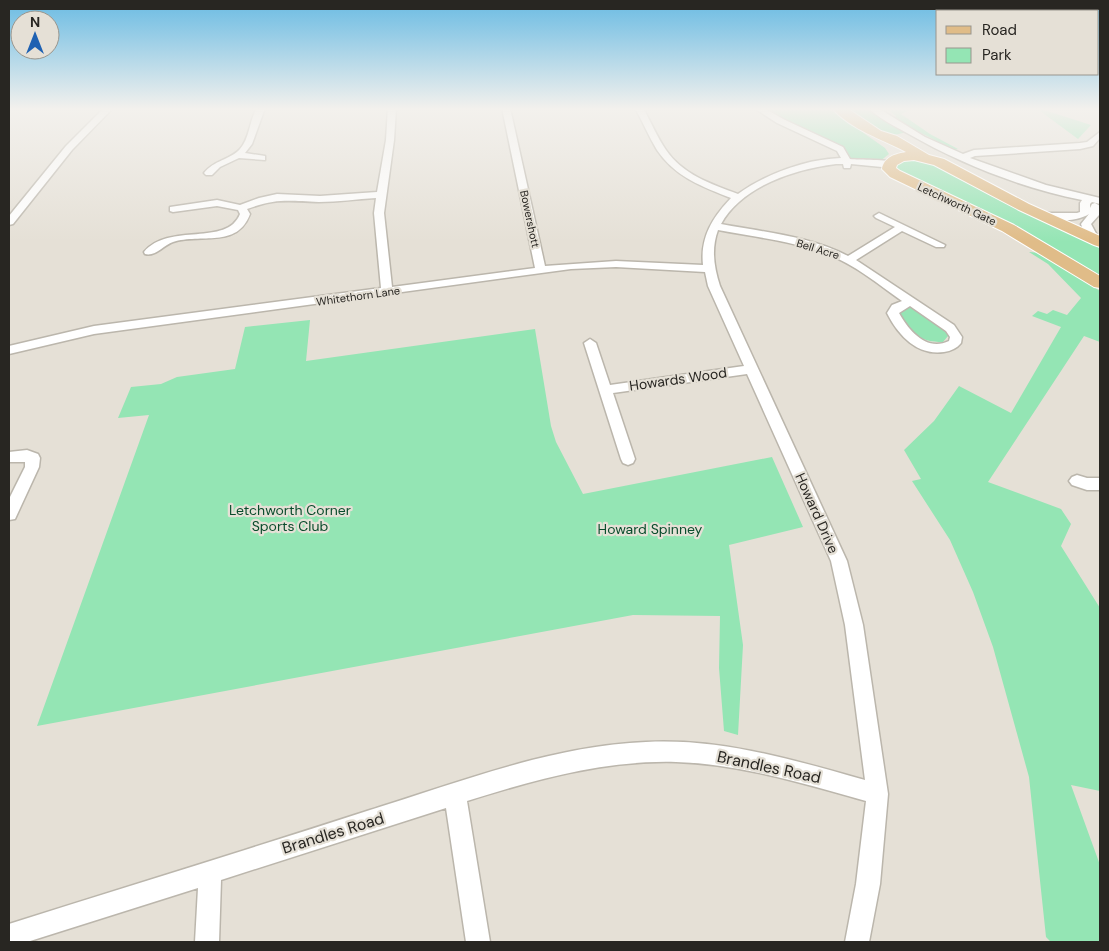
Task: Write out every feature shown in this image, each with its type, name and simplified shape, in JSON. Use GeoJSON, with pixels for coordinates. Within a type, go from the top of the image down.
{"type":"FeatureCollection","features":[{"type":"Feature","properties":{"kind":"main road"},"geometry":{"type":"LineString","coordinates":[[893,165],[896,152]]}},
{"type":"Feature","properties":{"kind":"main road"},"geometry":{"type":"LineString","coordinates":[[915,152],[924,157]]}},
{"type":"Feature","properties":{"kind":"main road","name":"Letchworth Gate"},"geometry":{"type":"LineString","coordinates":[[893,165],[924,157],[939,162],[1044,216],[1098,241]]}},
{"type":"Feature","properties":{"kind":"main road","name":"Letchworth Gate"},"geometry":{"type":"LineString","coordinates":[[893,165],[1008,228],[1100,283]]}},
{"type":"Feature","properties":{"kind":"street"},"geometry":{"type":"LineString","coordinates":[[9,222],[65,152]]}},
{"type":"Feature","properties":{"kind":"street"},"geometry":{"type":"LineString","coordinates":[[209,169],[240,152]]}},
{"type":"Feature","properties":{"kind":"street"},"geometry":{"type":"LineString","coordinates":[[387,292],[379,224],[388,152]]}},
{"type":"Feature","properties":{"kind":"street","name":"Bowershott"},"geometry":{"type":"LineString","coordinates":[[516,152],[541,271]]}},
{"type":"Feature","properties":{"kind":"street"},"geometry":{"type":"LineString","coordinates":[[665,152],[670,161],[679,169],[700,182],[739,198]]}},
{"type":"Feature","properties":{"kind":"street"},"geometry":{"type":"LineString","coordinates":[[842,152],[847,163]]}},
{"type":"Feature","properties":{"kind":"street"},"geometry":{"type":"LineString","coordinates":[[953,152],[994,171],[1095,200]]}},
{"type":"Feature","properties":{"kind":"street"},"geometry":{"type":"LineString","coordinates":[[964,157],[974,153],[983,152]]}},
{"type":"Feature","properties":{"kind":"street"},"geometry":{"type":"LineString","coordinates":[[238,155],[262,158]]}},
{"type":"Feature","properties":{"kind":"street","name":"Howard Drive"},"geometry":{"type":"LineString","coordinates":[[857,942],[868,884],[876,794],[854,624],[839,561],[714,286],[709,269],[708,252],[714,226],[723,213],[739,198],[759,184],[789,172],[821,164],[893,165]]}},
{"type":"Feature","properties":{"kind":"street"},"geometry":{"type":"LineString","coordinates":[[789,172],[802,178]]}},
{"type":"Feature","properties":{"kind":"street"},"geometry":{"type":"LineString","coordinates":[[173,209],[184,211],[217,203],[241,208],[262,200],[277,197],[320,199],[382,195]]}},
{"type":"Feature","properties":{"kind":"street"},"geometry":{"type":"LineString","coordinates":[[1044,216],[1078,217],[1084,213],[1085,203],[1095,200]]}},
{"type":"Feature","properties":{"kind":"street"},"geometry":{"type":"LineString","coordinates":[[1095,200],[1094,215],[1086,224],[1089,232],[1098,241]]}},
{"type":"Feature","properties":{"kind":"street"},"geometry":{"type":"LineString","coordinates":[[149,252],[159,244],[169,240],[182,237],[209,237],[230,230],[243,220],[244,214],[241,208]]}},
{"type":"Feature","properties":{"kind":"street"},"geometry":{"type":"LineString","coordinates":[[879,216],[940,245]]}},
{"type":"Feature","properties":{"kind":"street","name":"Bell Acre"},"geometry":{"type":"LineString","coordinates":[[714,226],[805,244],[849,260],[910,301],[950,328],[956,337],[956,343],[948,347],[932,348],[919,344],[908,336],[893,313],[896,308],[910,301]]}},
{"type":"Feature","properties":{"kind":"street"},"geometry":{"type":"LineString","coordinates":[[849,260],[902,227]]}},
{"type":"Feature","properties":{"kind":"street","name":"Whitethorn Lane"},"geometry":{"type":"LineString","coordinates":[[9,350],[94,330],[592,264],[709,269]]}},
{"type":"Feature","properties":{"kind":"street"},"geometry":{"type":"LineString","coordinates":[[590,343],[628,459]]}},
{"type":"Feature","properties":{"kind":"street","name":"Howards Wood"},"geometry":{"type":"LineString","coordinates":[[605,390],[752,368]]}},
{"type":"Feature","properties":{"kind":"street"},"geometry":{"type":"LineString","coordinates":[[9,458],[27,456],[33,458],[32,467],[9,514]]}},
{"type":"Feature","properties":{"kind":"street"},"geometry":{"type":"LineString","coordinates":[[1078,480],[1087,484],[1100,484]]}},
{"type":"Feature","properties":{"kind":"street","name":"Brandles Road"},"geometry":{"type":"LineString","coordinates":[[9,936],[455,795],[575,760],[648,752],[713,755],[744,759],[876,794]]}},
{"type":"Feature","properties":{"kind":"street"},"geometry":{"type":"LineString","coordinates":[[455,795],[478,942]]}},
{"type":"Feature","properties":{"kind":"street"},"geometry":{"type":"LineString","coordinates":[[207,942],[210,872]]}},
{"type":"Feature","properties":{"kind":"green space"},"geometry":{"type":"Polygon","coordinates":[[[848,152],[888,152],[889,154],[879,162],[850,158],[848,152]]]}},
{"type":"Feature","properties":{"kind":"green space"},"geometry":{"type":"Polygon","coordinates":[[[916,159],[935,165],[989,195],[1100,248],[1100,271],[1098,276],[894,170],[898,161],[916,159]]]}},
{"type":"Feature","properties":{"kind":"green space"},"geometry":{"type":"Polygon","coordinates":[[[1029,252],[1041,253],[1100,291],[1100,342],[1084,336],[988,482],[1061,509],[1071,524],[1061,546],[1100,608],[1100,791],[1071,785],[1100,865],[1100,942],[1051,942],[1046,937],[1029,777],[993,647],[973,592],[950,540],[912,481],[921,479],[904,450],[934,421],[959,386],[1011,413],[1061,327],[1032,316],[1038,311],[1047,314],[1053,310],[1067,315],[1081,298],[1048,264],[1029,252]]]}},
{"type":"Feature","properties":{"kind":"green space"},"geometry":{"type":"Polygon","coordinates":[[[911,306],[948,330],[948,336],[943,342],[922,339],[908,328],[898,316],[902,310],[911,306]]]}},
{"type":"Feature","properties":{"kind":"green space","name":"Letchworth Corner Sports Club"},"geometry":{"type":"Polygon","coordinates":[[[310,320],[306,361],[535,329],[551,426],[556,442],[583,494],[772,457],[803,527],[729,545],[743,645],[738,735],[724,731],[719,668],[720,616],[633,615],[37,726],[149,415],[118,418],[131,387],[161,384],[177,377],[235,369],[245,327],[310,320]]]}},
{"type":"Feature","properties":{"kind":"park label","name":"Howard Spinney"},"geometry":{"type":"Point","coordinates":[650,529]}}]}
